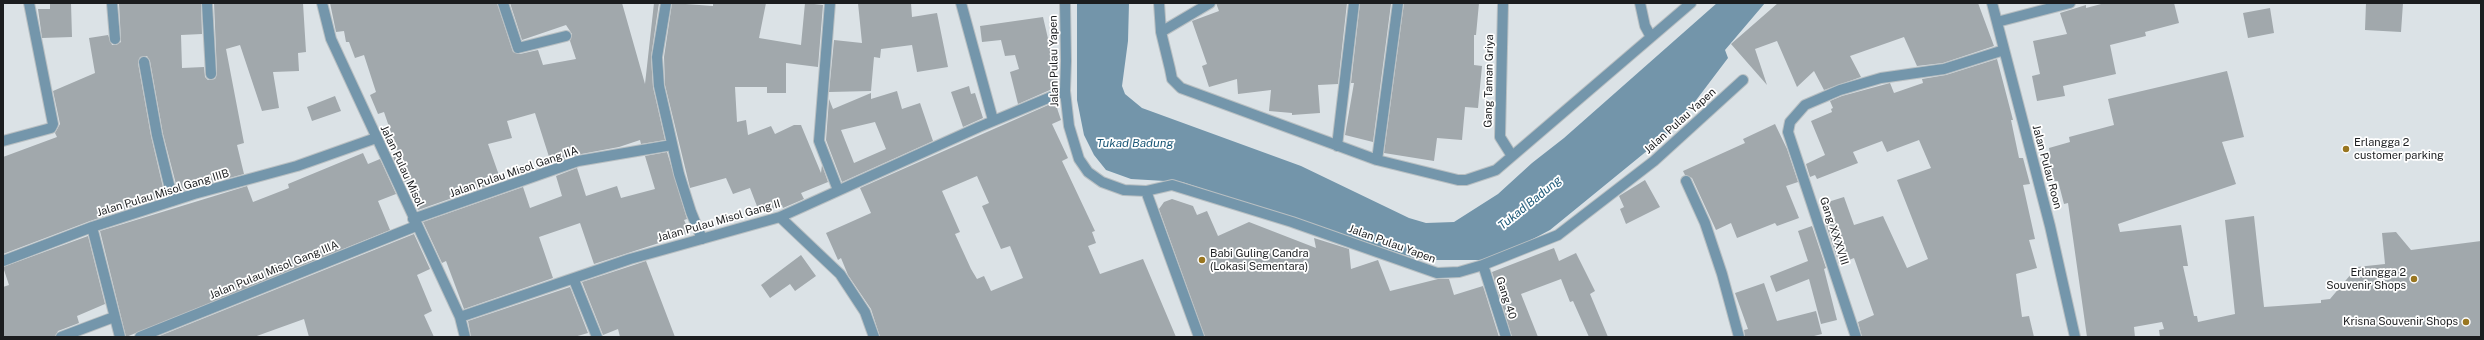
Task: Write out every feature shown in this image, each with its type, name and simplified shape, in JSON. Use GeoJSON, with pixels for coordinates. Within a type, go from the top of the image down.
{"type":"FeatureCollection","features":[{"type":"Feature","properties":{"kind":"street"},"geometry":{"type":"LineString","coordinates":[[3,141],[51,128],[53,124],[29,3]]}},
{"type":"Feature","properties":{"kind":"street"},"geometry":{"type":"LineString","coordinates":[[112,3],[115,39]]}},
{"type":"Feature","properties":{"kind":"street"},"geometry":{"type":"LineString","coordinates":[[207,3],[211,74]]}},
{"type":"Feature","properties":{"kind":"street","name":"Jalan Pulau Misol"},"geometry":{"type":"LineString","coordinates":[[322,3],[331,39],[415,223],[460,317],[465,337]]}},
{"type":"Feature","properties":{"kind":"street"},"geometry":{"type":"LineString","coordinates":[[503,3],[518,48],[566,36]]}},
{"type":"Feature","properties":{"kind":"street"},"geometry":{"type":"LineString","coordinates":[[666,3],[657,57],[659,86],[672,145],[690,212],[702,239]]}},
{"type":"Feature","properties":{"kind":"street"},"geometry":{"type":"LineString","coordinates":[[830,3],[819,141],[838,190]]}},
{"type":"Feature","properties":{"kind":"street"},"geometry":{"type":"LineString","coordinates":[[961,3],[994,120]]}},
{"type":"Feature","properties":{"kind":"street","name":"Jalan Pulau Yapen"},"geometry":{"type":"LineString","coordinates":[[1064,3],[1066,61],[1065,91],[1069,126],[1079,158],[1088,172],[1102,182],[1124,190],[1146,191],[1172,184],[1292,222],[1437,273],[1460,272],[1483,265],[1558,235],[1589,213],[1654,161],[1743,80]]}},
{"type":"Feature","properties":{"kind":"street"},"geometry":{"type":"LineString","coordinates":[[1159,3],[1161,32],[1172,79],[1181,88],[1377,160],[1451,180],[1466,180],[1496,170],[1691,3]]}},
{"type":"Feature","properties":{"kind":"street"},"geometry":{"type":"LineString","coordinates":[[1161,32],[1210,3]]}},
{"type":"Feature","properties":{"kind":"street"},"geometry":{"type":"LineString","coordinates":[[1337,146],[1354,3]]}},
{"type":"Feature","properties":{"kind":"street"},"geometry":{"type":"LineString","coordinates":[[1377,160],[1398,3]]}},
{"type":"Feature","properties":{"kind":"street","name":"Gang Taman Griya"},"geometry":{"type":"LineString","coordinates":[[1503,3],[1500,137],[1512,156]]}},
{"type":"Feature","properties":{"kind":"street"},"geometry":{"type":"LineString","coordinates":[[1640,3],[1644,26],[1651,37]]}},
{"type":"Feature","properties":{"kind":"street","name":"Jalan Pulau Roon"},"geometry":{"type":"LineString","coordinates":[[1992,3],[2052,233],[2075,337]]}},
{"type":"Feature","properties":{"kind":"street"},"geometry":{"type":"LineString","coordinates":[[1996,22],[2070,3]]}},
{"type":"Feature","properties":{"kind":"street","name":"Gang XXXVIII"},"geometry":{"type":"LineString","coordinates":[[1856,337],[1788,132],[1790,122],[1805,105],[1818,98],[1861,83],[1944,69],[2004,50]]}},
{"type":"Feature","properties":{"kind":"street"},"geometry":{"type":"LineString","coordinates":[[144,62],[157,135],[173,201]]}},
{"type":"Feature","properties":{"kind":"street","name":"Jalan Pulau Misol Gang II"},"geometry":{"type":"LineString","coordinates":[[460,317],[574,280],[630,259],[780,218],[838,190],[994,120],[1065,91]]}},
{"type":"Feature","properties":{"kind":"street","name":"Jalan Pulau Misol Gang IIIB"},"geometry":{"type":"LineString","coordinates":[[3,261],[92,227],[173,201],[297,166],[376,138]]}},
{"type":"Feature","properties":{"kind":"street","name":"Jalan Pulau Misol Gang IIA"},"geometry":{"type":"LineString","coordinates":[[415,223],[578,161],[672,145]]}},
{"type":"Feature","properties":{"kind":"street"},"geometry":{"type":"LineString","coordinates":[[1686,181],[1705,224],[1722,274],[1739,337]]}},
{"type":"Feature","properties":{"kind":"street"},"geometry":{"type":"LineString","coordinates":[[1146,191],[1199,337]]}},
{"type":"Feature","properties":{"kind":"street"},"geometry":{"type":"LineString","coordinates":[[780,218],[840,274],[865,312],[874,337]]}},
{"type":"Feature","properties":{"kind":"street","name":"Jalan Pulau Misol Gang IIIA"},"geometry":{"type":"LineString","coordinates":[[140,337],[415,223]]}},
{"type":"Feature","properties":{"kind":"street"},"geometry":{"type":"LineString","coordinates":[[92,227],[120,337]]}},
{"type":"Feature","properties":{"kind":"street","name":"Gang 40"},"geometry":{"type":"LineString","coordinates":[[1483,265],[1506,337]]}},
{"type":"Feature","properties":{"kind":"street"},"geometry":{"type":"LineString","coordinates":[[574,280],[597,337]]}},
{"type":"Feature","properties":{"kind":"street"},"geometry":{"type":"LineString","coordinates":[[60,337],[114,317]]}},
{"type":"Feature","properties":{"kind":"water","name":"Tukad Badung"},"geometry":{"type":"Polygon","coordinates":[[[1077,3],[1129,3],[1128,41],[1122,86],[1125,94],[1142,108],[1301,166],[1409,218],[1426,223],[1454,222],[1498,194],[1717,3],[1765,3],[1725,50],[1728,58],[1675,128],[1550,230],[1516,248],[1484,260],[1420,260],[1182,182],[1131,179],[1106,170],[1094,155],[1084,135],[1077,100],[1077,3]]]}},
{"type":"Feature","properties":{"kind":"building"},"geometry":{"type":"Polygon","coordinates":[[[71,3],[72,37],[42,38],[38,9],[50,9],[50,4],[71,3]]]}},
{"type":"Feature","properties":{"kind":"building"},"geometry":{"type":"Polygon","coordinates":[[[119,3],[201,3],[202,34],[181,35],[182,68],[204,67],[205,77],[208,80],[215,79],[217,74],[214,3],[303,3],[306,52],[298,53],[299,71],[273,72],[279,108],[262,111],[240,45],[226,49],[244,143],[237,145],[244,174],[178,192],[163,134],[150,61],[147,56],[140,57],[138,63],[151,136],[165,196],[90,221],[3,254],[3,157],[57,137],[55,133],[60,124],[53,91],[95,73],[89,38],[108,35],[112,45],[116,45],[121,42],[119,3]]]}},
{"type":"Feature","properties":{"kind":"building"},"geometry":{"type":"Polygon","coordinates":[[[330,3],[497,3],[513,52],[520,54],[538,50],[543,65],[576,59],[570,41],[572,34],[566,25],[522,40],[510,3],[622,3],[645,84],[654,3],[659,3],[651,57],[653,87],[665,140],[641,144],[640,140],[619,147],[576,155],[551,163],[535,113],[507,121],[512,138],[488,144],[501,181],[418,210],[392,155],[398,153],[384,112],[378,114],[370,95],[376,92],[364,55],[355,58],[349,42],[346,42],[344,31],[336,32],[330,3]]]}},
{"type":"Feature","properties":{"kind":"building"},"geometry":{"type":"Polygon","coordinates":[[[672,3],[713,6],[713,3],[766,3],[759,38],[801,45],[805,3],[823,5],[818,67],[786,63],[786,93],[767,93],[767,87],[735,87],[737,122],[746,120],[748,135],[771,126],[775,134],[794,125],[801,125],[821,173],[822,165],[828,182],[801,193],[804,199],[783,208],[782,205],[760,214],[750,188],[733,194],[726,178],[690,188],[665,85],[664,57],[672,3]]]}},
{"type":"Feature","properties":{"kind":"building"},"geometry":{"type":"Polygon","coordinates":[[[858,3],[911,3],[912,17],[937,13],[948,67],[917,72],[912,45],[881,49],[880,58],[874,57],[871,91],[829,92],[834,40],[862,43],[858,3]]]}},
{"type":"Feature","properties":{"kind":"building"},"geometry":{"type":"Polygon","coordinates":[[[1216,3],[1347,3],[1338,84],[1318,85],[1320,113],[1292,115],[1292,113],[1269,111],[1271,90],[1238,94],[1237,79],[1209,87],[1202,66],[1207,64],[1192,21],[1219,11],[1216,3]]]}},
{"type":"Feature","properties":{"kind":"building"},"geometry":{"type":"Polygon","coordinates":[[[1360,3],[1391,4],[1373,142],[1345,135],[1354,83],[1351,83],[1360,3]]]}},
{"type":"Feature","properties":{"kind":"building"},"geometry":{"type":"Polygon","coordinates":[[[1404,3],[1479,3],[1476,35],[1474,35],[1474,65],[1482,66],[1478,108],[1465,107],[1462,140],[1437,138],[1434,161],[1384,153],[1404,3]]]}},
{"type":"Feature","properties":{"kind":"building"},"geometry":{"type":"Polygon","coordinates":[[[1778,3],[1978,3],[1994,46],[1943,63],[1917,66],[1904,37],[1850,56],[1861,77],[1824,90],[1814,71],[1797,87],[1777,41],[1755,49],[1767,85],[1731,44],[1778,3]]]}},
{"type":"Feature","properties":{"kind":"building"},"geometry":{"type":"Polygon","coordinates":[[[2105,3],[2174,3],[2179,23],[2145,32],[2146,36],[2110,45],[2116,74],[2063,86],[2065,96],[2037,101],[2032,76],[2040,74],[2033,41],[2067,34],[2060,13],[2086,5],[2086,8],[2105,3]]]}},
{"type":"Feature","properties":{"kind":"building"},"geometry":{"type":"Polygon","coordinates":[[[2366,3],[2403,3],[2401,32],[2365,30],[2366,3]]]}},
{"type":"Feature","properties":{"kind":"building"},"geometry":{"type":"Polygon","coordinates":[[[2270,8],[2274,33],[2248,38],[2243,13],[2270,8]]]}},
{"type":"Feature","properties":{"kind":"building"},"geometry":{"type":"Polygon","coordinates":[[[1043,17],[1059,86],[1018,104],[1010,72],[1019,69],[1015,55],[1005,56],[1001,40],[982,42],[980,26],[1043,17]]]}},
{"type":"Feature","properties":{"kind":"building"},"geometry":{"type":"Polygon","coordinates":[[[1997,59],[2013,120],[2011,120],[2019,158],[2023,158],[2030,184],[2023,185],[2035,239],[2029,240],[2037,268],[2016,274],[2022,317],[2029,316],[2034,337],[1862,337],[1858,322],[1874,315],[1854,258],[1839,264],[1825,222],[1835,218],[1828,202],[1844,197],[1854,225],[1883,216],[1907,268],[1928,259],[1897,180],[1931,168],[1919,140],[1887,152],[1882,141],[1853,152],[1858,163],[1817,179],[1815,175],[1810,177],[1806,164],[1825,155],[1811,121],[1832,112],[1831,109],[1833,108],[1830,101],[1842,96],[1890,83],[1894,93],[1923,83],[1922,79],[1946,75],[1997,59]]]}},
{"type":"Feature","properties":{"kind":"building"},"geometry":{"type":"Polygon","coordinates":[[[2227,71],[2244,137],[2222,142],[2236,184],[2118,224],[2120,232],[2181,225],[2188,266],[2183,266],[2194,316],[2197,316],[2198,322],[2235,314],[2225,220],[2254,216],[2264,307],[2321,303],[2321,300],[2330,299],[2357,267],[2385,264],[2382,233],[2396,232],[2411,250],[2481,241],[2481,337],[2160,337],[2159,330],[2164,329],[2162,322],[2134,327],[2135,337],[2087,337],[2068,203],[2064,204],[2058,181],[2053,181],[2048,154],[2050,154],[2049,148],[2070,142],[2069,137],[2114,125],[2108,99],[2227,71]]]}},
{"type":"Feature","properties":{"kind":"building"},"geometry":{"type":"Polygon","coordinates":[[[969,86],[971,94],[975,93],[983,118],[963,127],[951,92],[969,86]]]}},
{"type":"Feature","properties":{"kind":"building"},"geometry":{"type":"Polygon","coordinates":[[[897,91],[902,109],[920,103],[933,141],[842,182],[826,140],[829,99],[833,109],[871,93],[871,99],[897,91]],[[875,122],[841,130],[854,163],[886,149],[875,122]]]}},
{"type":"Feature","properties":{"kind":"building"},"geometry":{"type":"Polygon","coordinates":[[[335,96],[341,111],[312,121],[307,107],[335,96]]]}},
{"type":"Feature","properties":{"kind":"building"},"geometry":{"type":"Polygon","coordinates":[[[1055,102],[1061,120],[1052,124],[1068,158],[1062,161],[1095,231],[1092,232],[1096,243],[1088,246],[1100,274],[1143,259],[1176,337],[880,337],[871,309],[848,275],[841,258],[838,260],[826,233],[871,213],[860,188],[1055,102]],[[977,176],[942,191],[960,232],[955,234],[971,269],[977,279],[984,276],[991,291],[1023,278],[1010,246],[1001,249],[982,206],[989,203],[977,176]]]}},
{"type":"Feature","properties":{"kind":"building"},"geometry":{"type":"Polygon","coordinates":[[[1775,124],[1787,149],[1798,182],[1786,186],[1799,218],[1777,226],[1775,223],[1737,238],[1731,223],[1716,230],[1692,178],[1685,175],[1683,171],[1745,143],[1743,139],[1775,124]]]}},
{"type":"Feature","properties":{"kind":"building"},"geometry":{"type":"Polygon","coordinates":[[[667,152],[687,219],[684,220],[690,233],[594,264],[580,223],[539,237],[553,278],[464,309],[446,261],[442,263],[423,222],[523,187],[530,208],[562,196],[556,176],[577,168],[586,196],[617,186],[621,198],[655,189],[645,156],[667,152]]]}},
{"type":"Feature","properties":{"kind":"building"},"geometry":{"type":"Polygon","coordinates":[[[363,153],[368,164],[380,159],[396,194],[378,201],[390,230],[126,337],[100,231],[247,186],[253,202],[289,188],[288,184],[363,153]]]}},
{"type":"Feature","properties":{"kind":"building"},"geometry":{"type":"Polygon","coordinates":[[[1645,180],[1660,207],[1626,224],[1620,209],[1624,207],[1619,196],[1645,180]]]}},
{"type":"Feature","properties":{"kind":"building"},"geometry":{"type":"Polygon","coordinates":[[[1172,199],[1193,206],[1197,215],[1207,211],[1218,236],[1249,222],[1316,248],[1314,238],[1349,249],[1351,269],[1378,260],[1390,291],[1438,279],[1449,279],[1454,295],[1483,286],[1499,337],[1205,337],[1159,209],[1164,202],[1172,199]]]}},
{"type":"Feature","properties":{"kind":"building"},"geometry":{"type":"Polygon","coordinates":[[[1812,226],[1826,268],[1824,269],[1837,320],[1821,324],[1809,279],[1776,292],[1770,276],[1808,261],[1798,231],[1812,226]]]}},
{"type":"Feature","properties":{"kind":"building"},"geometry":{"type":"Polygon","coordinates":[[[414,234],[430,269],[417,275],[432,311],[424,315],[434,337],[309,337],[304,319],[254,337],[157,337],[414,234]]]}},
{"type":"Feature","properties":{"kind":"building"},"geometry":{"type":"Polygon","coordinates":[[[88,236],[105,304],[77,316],[79,323],[58,331],[55,337],[3,337],[3,287],[9,285],[3,267],[88,236]]]}},
{"type":"Feature","properties":{"kind":"building"},"geometry":{"type":"Polygon","coordinates":[[[1554,248],[1559,261],[1576,253],[1595,291],[1590,294],[1608,337],[1589,337],[1573,301],[1570,302],[1561,279],[1521,294],[1538,337],[1512,337],[1492,272],[1554,248]]]}},
{"type":"Feature","properties":{"kind":"building"},"geometry":{"type":"Polygon","coordinates":[[[801,255],[816,276],[795,291],[790,284],[770,298],[761,285],[801,255]]]}},
{"type":"Feature","properties":{"kind":"building"},"geometry":{"type":"Polygon","coordinates":[[[646,261],[675,337],[620,337],[618,329],[603,335],[582,282],[646,261]]]}},
{"type":"Feature","properties":{"kind":"building"},"geometry":{"type":"Polygon","coordinates":[[[1764,283],[1777,321],[1816,311],[1822,334],[1810,337],[1745,337],[1744,330],[1748,329],[1735,293],[1764,283]]]}},
{"type":"Feature","properties":{"kind":"building"},"geometry":{"type":"Polygon","coordinates":[[[570,287],[588,333],[574,337],[471,337],[468,321],[570,287]]]}},
{"type":"Feature","properties":{"kind":"place","name":"Erlangga 2 customer parking"},"geometry":{"type":"Point","coordinates":[2346,149]}},
{"type":"Feature","properties":{"kind":"place","name":"Babi Guling Candra (Lokasi Sementara)"},"geometry":{"type":"Point","coordinates":[1202,260]}},
{"type":"Feature","properties":{"kind":"place","name":"Erlangga 2 Souvenir Shops"},"geometry":{"type":"Point","coordinates":[2414,279]}},
{"type":"Feature","properties":{"kind":"place","name":"Krisna Souvenir Shops"},"geometry":{"type":"Point","coordinates":[2466,322]}}]}
